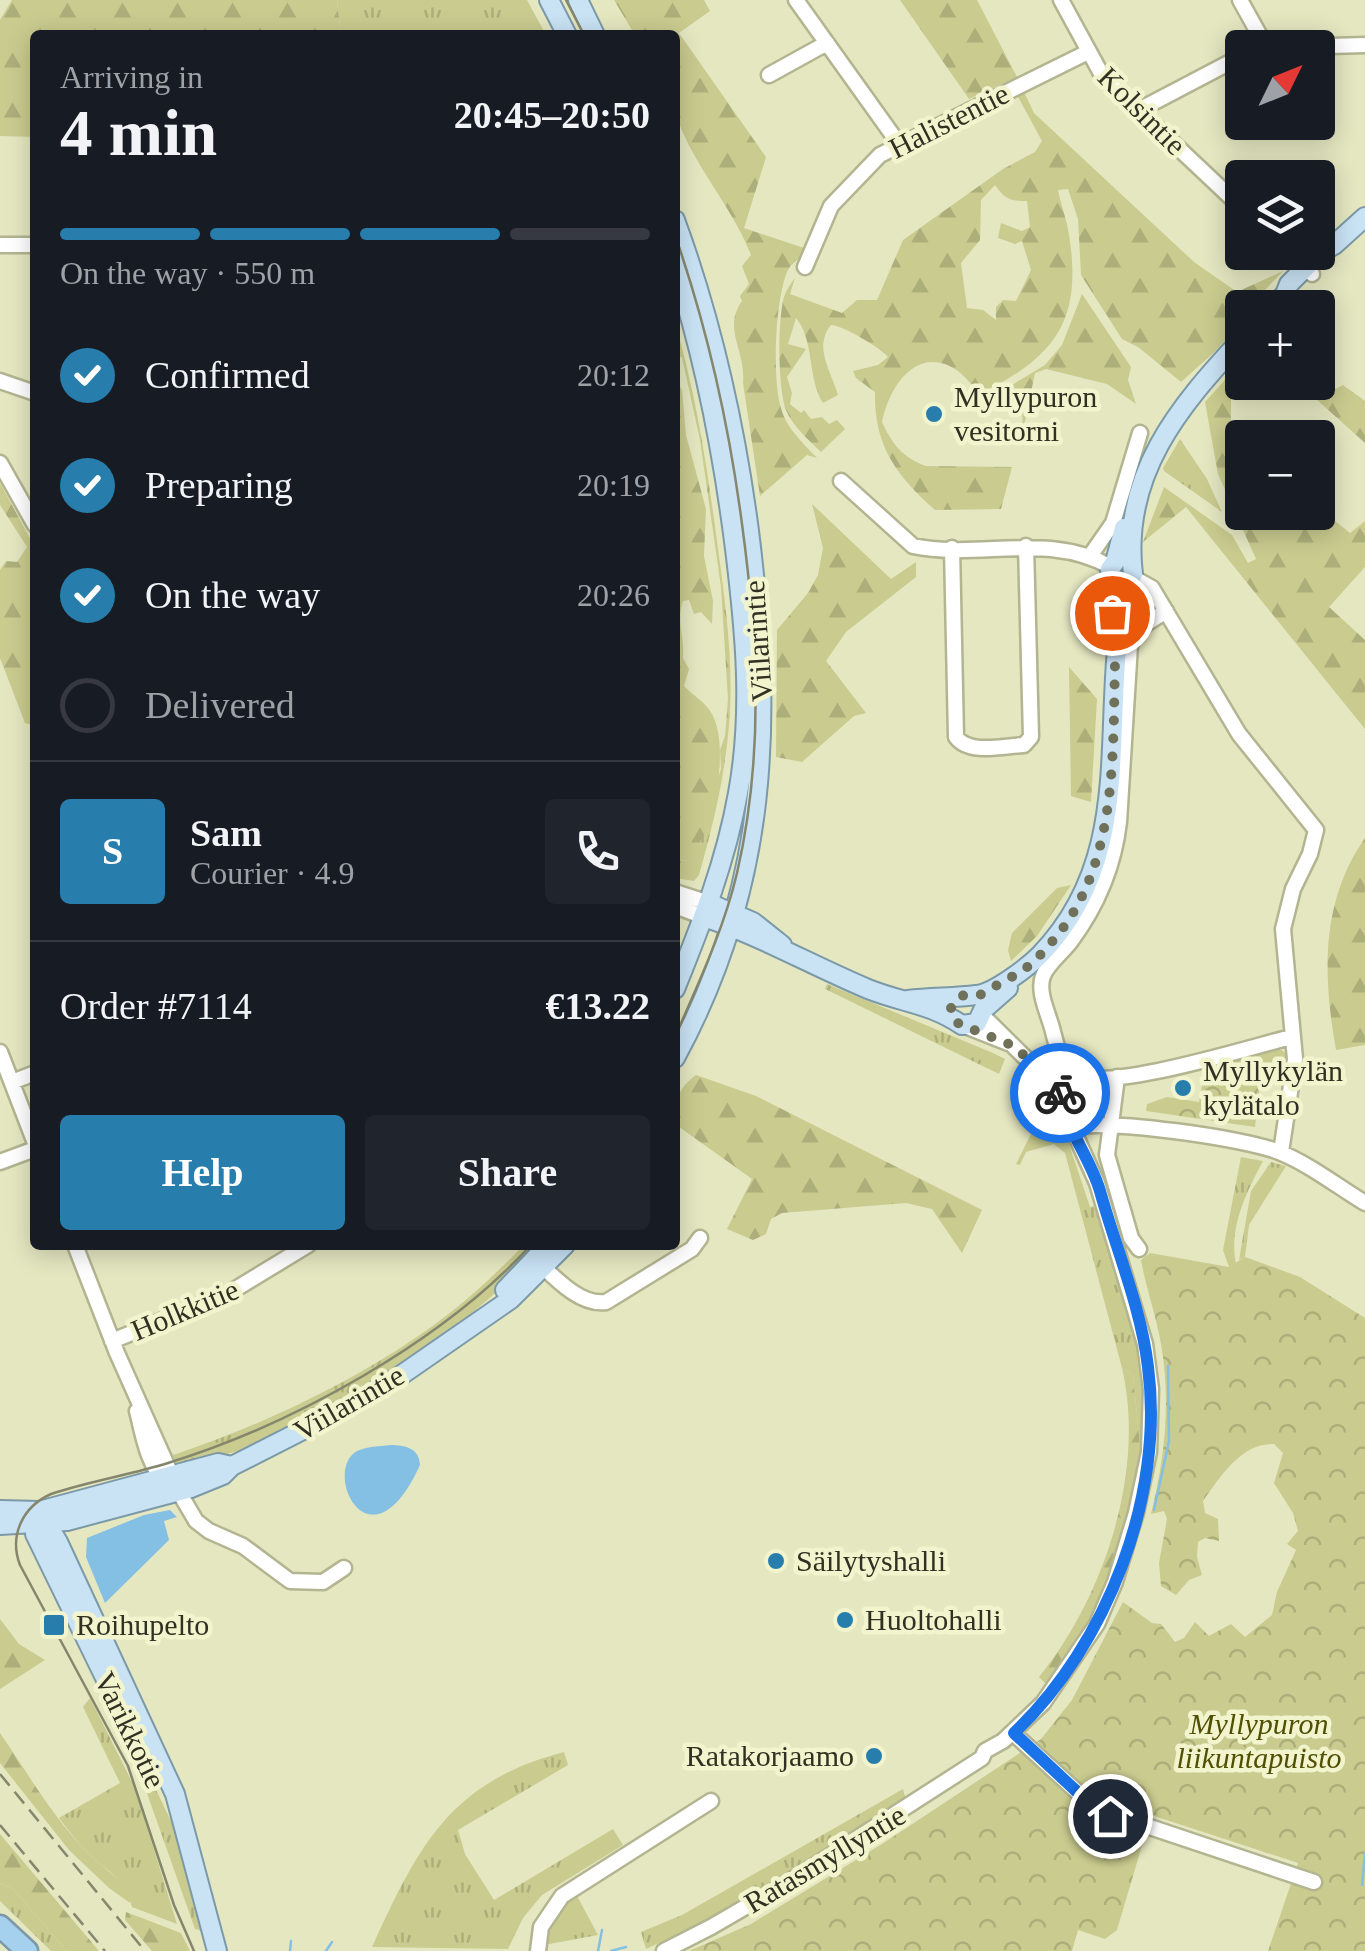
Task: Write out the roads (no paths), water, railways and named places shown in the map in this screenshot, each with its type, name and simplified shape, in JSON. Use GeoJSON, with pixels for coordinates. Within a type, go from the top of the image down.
{"type":"FeatureCollection","features":[{"type":"Feature","properties":{"kind":"highway"},"geometry":{"type":"LineString","coordinates":[[0,1926],[26,1951]]}},
{"type":"Feature","properties":{"kind":"main road"},"geometry":{"type":"LineString","coordinates":[[549,0],[564,30]]}},
{"type":"Feature","properties":{"kind":"main road"},"geometry":{"type":"LineString","coordinates":[[578,0],[593,30]]}},
{"type":"Feature","properties":{"kind":"main road"},"geometry":{"type":"LineString","coordinates":[[1295,290],[1308,271],[1330,255],[1334,245],[1365,217]]}},
{"type":"Feature","properties":{"kind":"main road","name":"Viilarintie"},"geometry":{"type":"LineString","coordinates":[[680,234],[727,395],[762,651],[763,720],[760,772],[733,921],[680,1046]]}},
{"type":"Feature","properties":{"kind":"main road","name":"Viilarintie"},"geometry":{"type":"LineString","coordinates":[[680,282],[698,340],[717,427],[746,640],[747,718],[731,829],[707,910],[680,977]]}},
{"type":"Feature","properties":{"kind":"main road"},"geometry":{"type":"LineString","coordinates":[[908,1000],[975,1004],[1017,975],[1062,931],[1082,899],[1097,864],[1108,804],[1121,572],[1132,516],[1148,468],[1179,410],[1225,359]]}},
{"type":"Feature","properties":{"kind":"main road"},"geometry":{"type":"LineString","coordinates":[[707,910],[733,921],[764,944],[786,948],[871,990],[945,1013],[960,1023],[974,1024],[975,1004]]}},
{"type":"Feature","properties":{"kind":"main road","name":"Viilarintie"},"geometry":{"type":"LineString","coordinates":[[0,1510],[68,1522],[171,1482],[214,1479],[374,1392],[510,1299],[543,1258]]}},
{"type":"Feature","properties":{"kind":"main road","name":"Viilarintie"},"geometry":{"type":"LineString","coordinates":[[0,1525],[40,1519]]}},
{"type":"Feature","properties":{"kind":"main road","name":"Varikkotie"},"geometry":{"type":"LineString","coordinates":[[40,1519],[50,1566],[186,1841],[217,1951]]}},
{"type":"Feature","properties":{"kind":"street"},"geometry":{"type":"LineString","coordinates":[[796,0],[899,144]]}},
{"type":"Feature","properties":{"kind":"street","name":"Kolsintie"},"geometry":{"type":"LineString","coordinates":[[1061,0],[1103,77],[1225,192]]}},
{"type":"Feature","properties":{"kind":"street"},"geometry":{"type":"LineString","coordinates":[[1240,0],[1255,30]]}},
{"type":"Feature","properties":{"kind":"street"},"geometry":{"type":"LineString","coordinates":[[769,76],[827,43]]}},
{"type":"Feature","properties":{"kind":"street"},"geometry":{"type":"LineString","coordinates":[[1335,45],[1365,45]]}},
{"type":"Feature","properties":{"kind":"street","name":"Halistentie"},"geometry":{"type":"LineString","coordinates":[[805,267],[831,206],[880,155],[1088,52]]}},
{"type":"Feature","properties":{"kind":"street"},"geometry":{"type":"LineString","coordinates":[[1139,110],[1225,65]]}},
{"type":"Feature","properties":{"kind":"street"},"geometry":{"type":"LineString","coordinates":[[0,245],[30,245]]}},
{"type":"Feature","properties":{"kind":"street"},"geometry":{"type":"LineString","coordinates":[[0,381],[30,391]]}},
{"type":"Feature","properties":{"kind":"street"},"geometry":{"type":"LineString","coordinates":[[1090,556],[1113,524],[1140,433]]}},
{"type":"Feature","properties":{"kind":"street"},"geometry":{"type":"LineString","coordinates":[[0,463],[30,516]]}},
{"type":"Feature","properties":{"kind":"street"},"geometry":{"type":"LineString","coordinates":[[841,481],[913,546],[1026,546],[1090,556],[1152,588],[1239,734],[1316,830],[1310,854],[1292,888],[1283,929],[1295,1059],[1280,1152]]}},
{"type":"Feature","properties":{"kind":"street"},"geometry":{"type":"LineString","coordinates":[[952,548],[956,737],[971,748],[1024,745],[1030,741],[1026,546]]}},
{"type":"Feature","properties":{"kind":"street"},"geometry":{"type":"LineString","coordinates":[[1166,610],[1138,629],[1130,645],[1119,822],[1113,858],[1086,920],[1041,981],[1055,1036],[1067,1068],[1081,1077],[1142,1074],[1290,1037]]}},
{"type":"Feature","properties":{"kind":"street"},"geometry":{"type":"LineString","coordinates":[[680,895],[707,910]]}},
{"type":"Feature","properties":{"kind":"street"},"geometry":{"type":"LineString","coordinates":[[680,907],[707,910]]}},
{"type":"Feature","properties":{"kind":"street"},"geometry":{"type":"LineString","coordinates":[[960,1023],[952,1005],[975,1004]]}},
{"type":"Feature","properties":{"kind":"street","name":"Ratasmyllyntie"},"geometry":{"type":"LineString","coordinates":[[664,1951],[798,1877],[982,1758],[985,1750],[1008,1737],[1061,1680],[1098,1624],[1130,1538],[1149,1452],[1151,1389],[1145,1344],[1068,1099],[1032,1061],[1009,1044],[975,1004]]}},
{"type":"Feature","properties":{"kind":"street","name":"Ratasmyllyntie"},"geometry":{"type":"LineString","coordinates":[[960,1023],[1009,1044]]}},
{"type":"Feature","properties":{"kind":"street"},"geometry":{"type":"LineString","coordinates":[[0,1052],[30,1132]]}},
{"type":"Feature","properties":{"kind":"street"},"geometry":{"type":"LineString","coordinates":[[12,1082],[30,1075]]}},
{"type":"Feature","properties":{"kind":"street"},"geometry":{"type":"LineString","coordinates":[[1117,1077],[1107,1154],[1131,1238],[1138,1249]]}},
{"type":"Feature","properties":{"kind":"street"},"geometry":{"type":"LineString","coordinates":[[1077,1126],[1111,1124],[1262,1146],[1280,1152],[1365,1203]]}},
{"type":"Feature","properties":{"kind":"street"},"geometry":{"type":"LineString","coordinates":[[0,1162],[30,1148]]}},
{"type":"Feature","properties":{"kind":"street"},"geometry":{"type":"LineString","coordinates":[[543,1258],[581,1298],[594,1304],[606,1302],[692,1249],[700,1238]]}},
{"type":"Feature","properties":{"kind":"street"},"geometry":{"type":"LineString","coordinates":[[77,1250],[171,1482],[196,1521],[244,1546],[281,1577],[305,1584],[324,1582],[344,1568]]}},
{"type":"Feature","properties":{"kind":"street","name":"Holkkitie"},"geometry":{"type":"LineString","coordinates":[[112,1341],[229,1293],[300,1250]]}},
{"type":"Feature","properties":{"kind":"street"},"geometry":{"type":"LineString","coordinates":[[1008,1737],[1096,1810],[1314,1882]]}},
{"type":"Feature","properties":{"kind":"street"},"geometry":{"type":"LineString","coordinates":[[538,1951],[542,1927],[562,1896],[711,1800]]}},
{"type":"Feature","properties":{"kind":"water"},"geometry":{"type":"Polygon","coordinates":[[[393,1445],[412,1449],[420,1465],[402,1496],[385,1511],[370,1514],[358,1508],[349,1496],[346,1465],[358,1451],[393,1445]]]}},
{"type":"Feature","properties":{"kind":"water"},"geometry":{"type":"Polygon","coordinates":[[[170,1510],[177,1517],[164,1521],[169,1540],[105,1603],[86,1557],[87,1538],[144,1515],[170,1510]]]}},
{"type":"Feature","properties":{"kind":"waterway"},"geometry":{"type":"LineString","coordinates":[[1154,1510],[1169,1441],[1168,1366]]}},
{"type":"Feature","properties":{"kind":"waterway"},"geometry":{"type":"LineString","coordinates":[[1362,1885],[1365,1854]]}},
{"type":"Feature","properties":{"kind":"waterway"},"geometry":{"type":"LineString","coordinates":[[598,1951],[602,1930]]}},
{"type":"Feature","properties":{"kind":"waterway"},"geometry":{"type":"LineString","coordinates":[[290,1951],[291,1941]]}},
{"type":"Feature","properties":{"kind":"waterway"},"geometry":{"type":"LineString","coordinates":[[326,1951],[332,1942]]}},
{"type":"Feature","properties":{"kind":"waterway"},"geometry":{"type":"LineString","coordinates":[[611,1951],[626,1947]]}},
{"type":"Feature","properties":{"kind":"tram line"},"geometry":{"type":"LineString","coordinates":[[566,0],[581,30]]}},
{"type":"Feature","properties":{"kind":"tram line"},"geometry":{"type":"LineString","coordinates":[[680,250],[707,342],[731,450],[747,568],[756,699],[751,786],[737,873],[718,936],[680,1025]]}},
{"type":"Feature","properties":{"kind":"tram line"},"geometry":{"type":"LineString","coordinates":[[194,1951],[174,1905],[128,1766],[20,1565],[16,1544],[20,1524],[32,1506],[51,1494],[216,1446],[315,1402],[410,1346],[495,1281],[526,1250]]}},
{"type":"Feature","properties":{"kind":"railway"},"geometry":{"type":"LineString","coordinates":[[0,1774],[145,1951]]}},
{"type":"Feature","properties":{"kind":"railway"},"geometry":{"type":"LineString","coordinates":[[0,1825],[105,1951]]}},
{"type":"Feature","properties":{"kind":"place","name":"Myllypuron vesitorni"},"geometry":{"type":"Point","coordinates":[934,414]}},
{"type":"Feature","properties":{"kind":"place","name":"Myllykylän kylätalo"},"geometry":{"type":"Point","coordinates":[1183,1088]}},
{"type":"Feature","properties":{"kind":"place","name":"Säilytyshalli"},"geometry":{"type":"Point","coordinates":[776,1561]}},
{"type":"Feature","properties":{"kind":"place","name":"Huoltohalli"},"geometry":{"type":"Point","coordinates":[845,1620]}},
{"type":"Feature","properties":{"kind":"place","name":"Roihupelto"},"geometry":{"type":"Point","coordinates":[54,1625]}},
{"type":"Feature","properties":{"kind":"place","name":"Ratakorjaamo"},"geometry":{"type":"Point","coordinates":[874,1756]}},
{"type":"Feature","properties":{"kind":"park label","name":"Myllypuron liikuntapuisto"},"geometry":{"type":"Point","coordinates":[1259,1741]}}]}
